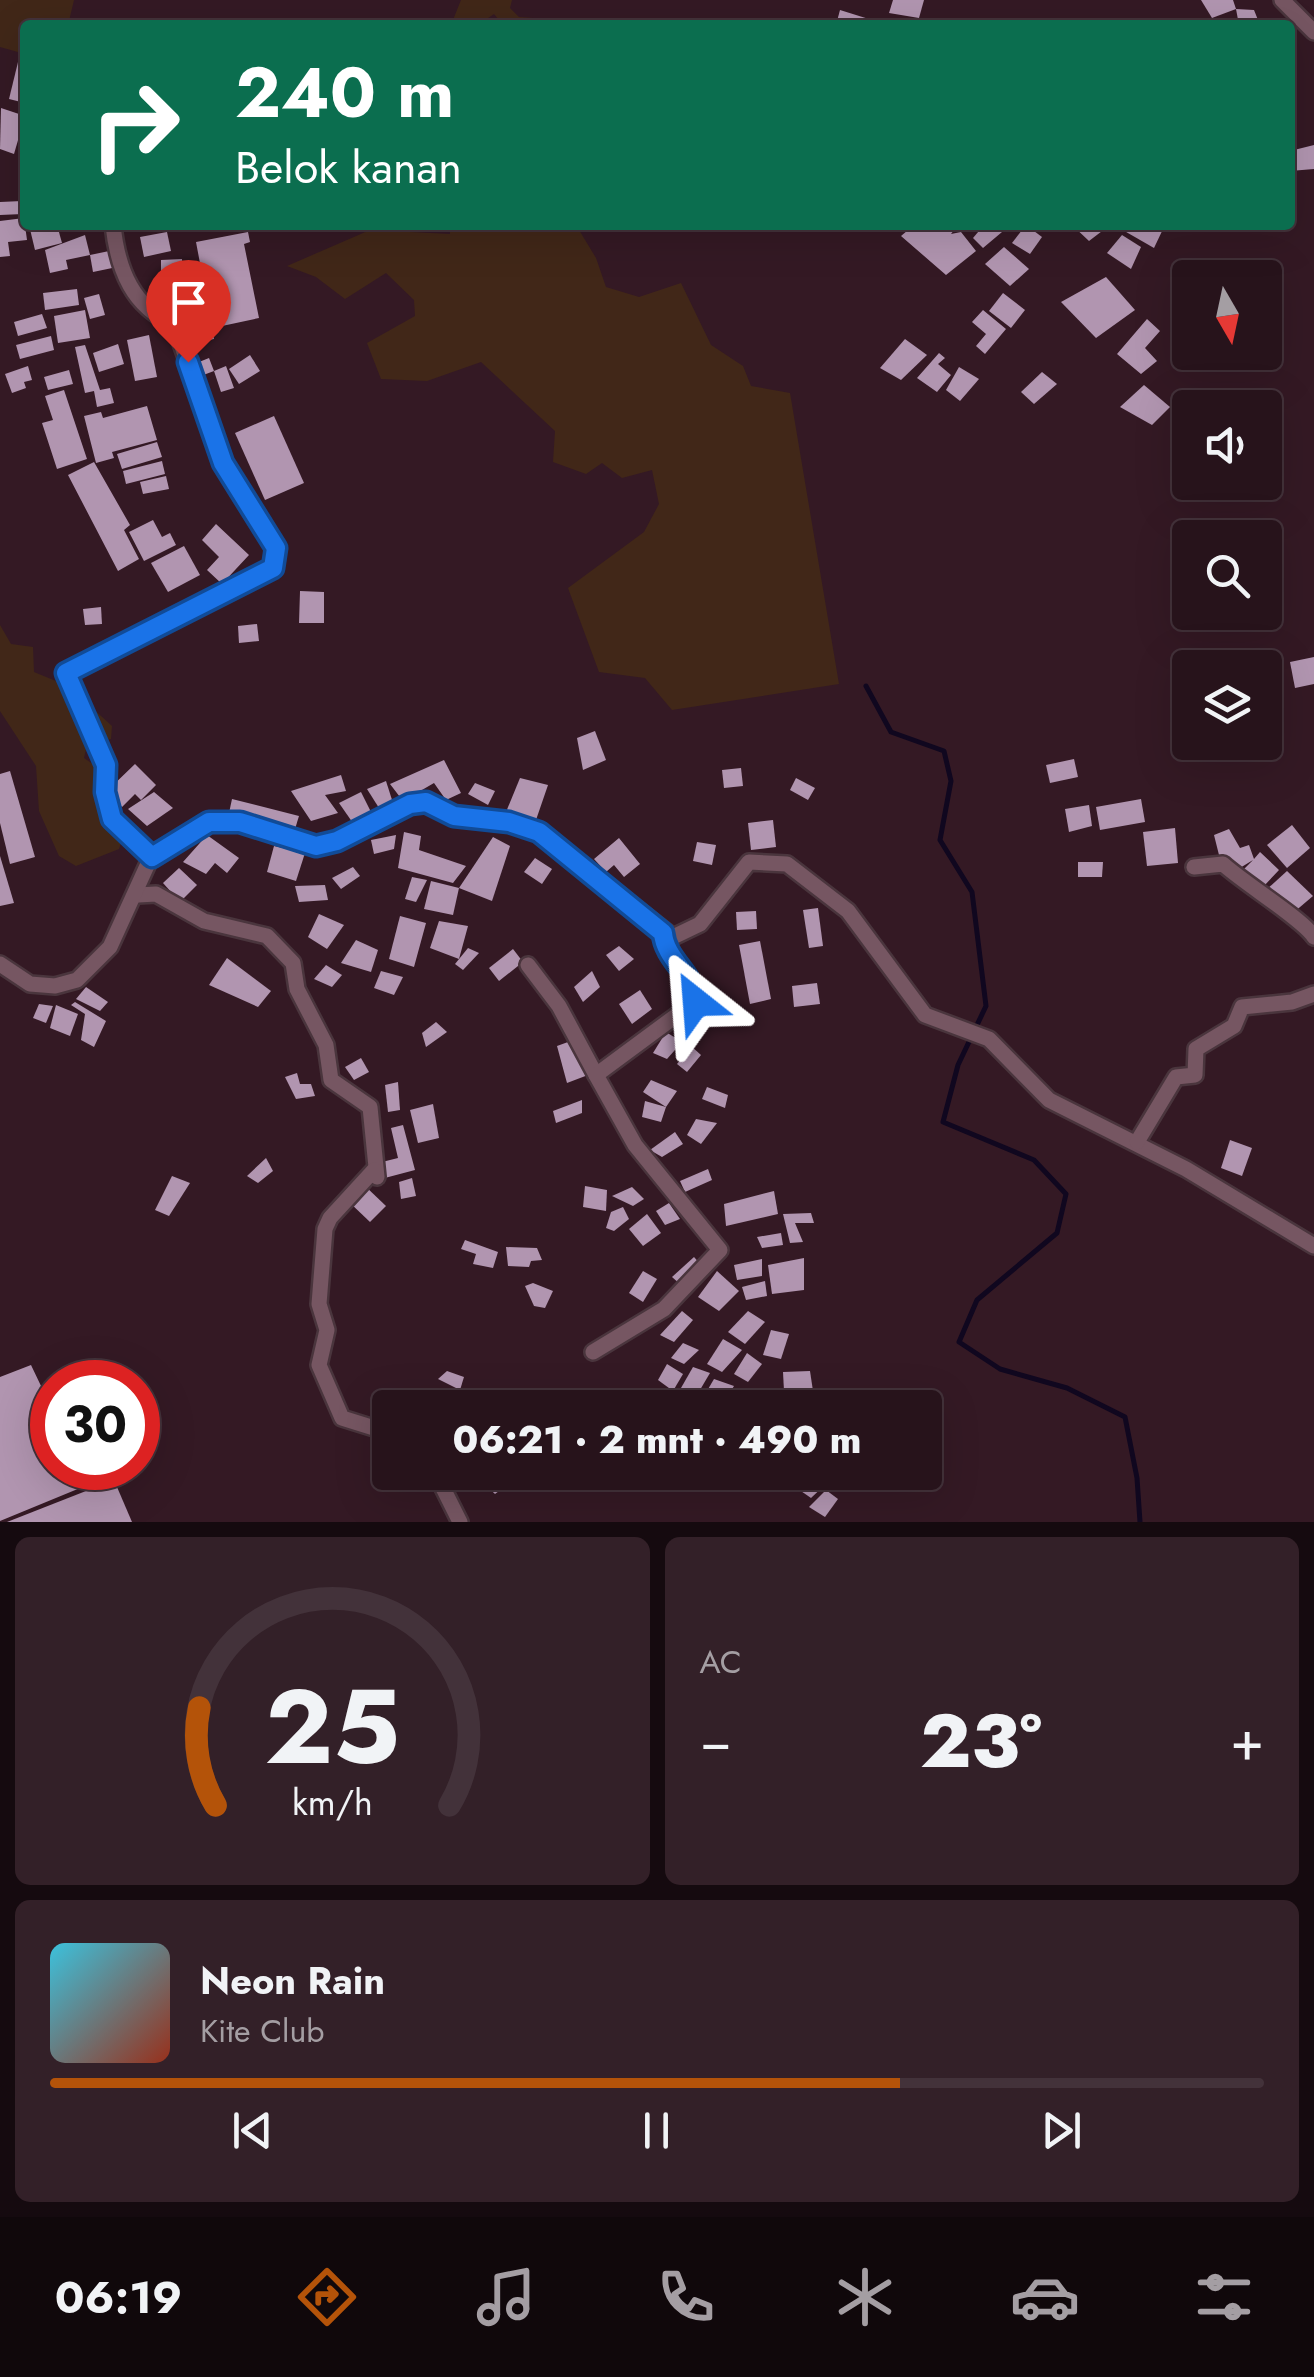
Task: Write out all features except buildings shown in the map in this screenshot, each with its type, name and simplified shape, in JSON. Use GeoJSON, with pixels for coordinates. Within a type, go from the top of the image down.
{"type":"FeatureCollection","features":[{"type":"Feature","properties":{"kind":"street"},"geometry":{"type":"LineString","coordinates":[[1282,0],[1314,32]]}},
{"type":"Feature","properties":{"kind":"street"},"geometry":{"type":"LineString","coordinates":[[114,230],[120,259],[136,298],[172,325],[223,463],[276,548],[273,568],[66,673],[106,765],[105,792],[112,819],[152,857]]}},
{"type":"Feature","properties":{"kind":"street"},"geometry":{"type":"LineString","coordinates":[[0,964],[30,984],[55,986],[77,980],[110,947],[138,895],[140,877],[152,857],[209,822],[240,822],[316,846],[337,841],[410,804],[426,802],[454,816],[509,822],[539,832],[663,933],[688,934],[700,924],[748,862],[788,864],[848,911],[916,1008],[936,1020],[989,1039],[1049,1100],[1137,1142],[1314,1246]]}},
{"type":"Feature","properties":{"kind":"street"},"geometry":{"type":"LineString","coordinates":[[1194,867],[1223,864],[1282,912],[1303,920],[1314,938]]}},
{"type":"Feature","properties":{"kind":"street"},"geometry":{"type":"LineString","coordinates":[[138,895],[156,894],[204,921],[267,936],[293,963],[297,989],[326,1045],[331,1080],[370,1107],[376,1174],[330,1218],[325,1229],[318,1304],[327,1330],[320,1366],[342,1418],[372,1427]]}},
{"type":"Feature","properties":{"kind":"street"},"geometry":{"type":"LineString","coordinates":[[596,1076],[696,1002],[693,987],[665,946],[663,933]]}},
{"type":"Feature","properties":{"kind":"street"},"geometry":{"type":"LineString","coordinates":[[528,965],[559,1006],[635,1144],[720,1247],[664,1309],[592,1352]]}},
{"type":"Feature","properties":{"kind":"street"},"geometry":{"type":"LineString","coordinates":[[1137,1142],[1176,1077],[1194,1075],[1196,1049],[1234,1026],[1242,1007],[1292,1002],[1314,994]]}},
{"type":"Feature","properties":{"kind":"street"},"geometry":{"type":"LineString","coordinates":[[444,1490],[460,1522]]}},
{"type":"Feature","properties":{"kind":"shaded area"},"geometry":{"type":"Polygon","coordinates":[[[0,0],[74,0],[69,20],[20,20],[20,53],[0,47],[0,0]]]}},
{"type":"Feature","properties":{"kind":"shaded area"},"geometry":{"type":"Polygon","coordinates":[[[461,0],[512,0],[510,8],[519,17],[548,20],[499,20],[494,14],[485,20],[453,20],[461,0]]]}},
{"type":"Feature","properties":{"kind":"shaded area"},"geometry":{"type":"Polygon","coordinates":[[[370,230],[450,234],[450,230],[579,230],[596,258],[606,287],[639,297],[681,283],[711,345],[743,366],[751,386],[790,393],[839,684],[672,710],[645,678],[599,672],[568,588],[644,532],[659,504],[652,470],[622,478],[602,463],[586,474],[553,462],[555,431],[481,362],[427,381],[381,379],[367,343],[415,316],[414,300],[386,273],[345,299],[316,277],[287,266],[370,230]]]}},
{"type":"Feature","properties":{"kind":"shaded area"},"geometry":{"type":"Polygon","coordinates":[[[0,625],[11,644],[33,647],[34,672],[68,686],[112,726],[111,739],[87,745],[84,758],[110,776],[103,801],[122,840],[119,849],[76,866],[59,856],[39,811],[36,766],[0,711],[0,625]]]}},
{"type":"Feature","properties":{"kind":"waterway"},"geometry":{"type":"LineString","coordinates":[[866,686],[891,732],[944,751],[951,781],[940,840],[972,892],[986,1006],[958,1065],[943,1122],[1034,1160],[1066,1194],[1057,1233],[977,1300],[959,1342],[1000,1369],[1067,1388],[1125,1417],[1137,1478],[1140,1522]]}},
{"type":"Feature","properties":{"kind":"route"},"geometry":{"type":"LineString","coordinates":[[188,362],[223,463],[276,548],[277,560],[273,568],[66,673],[106,765],[105,792],[112,819],[152,857],[209,822],[240,822],[269,829],[293,842],[316,846],[337,841],[410,804],[426,802],[454,816],[509,822],[539,832],[663,933],[665,946],[693,987],[696,1002]]}}]}
